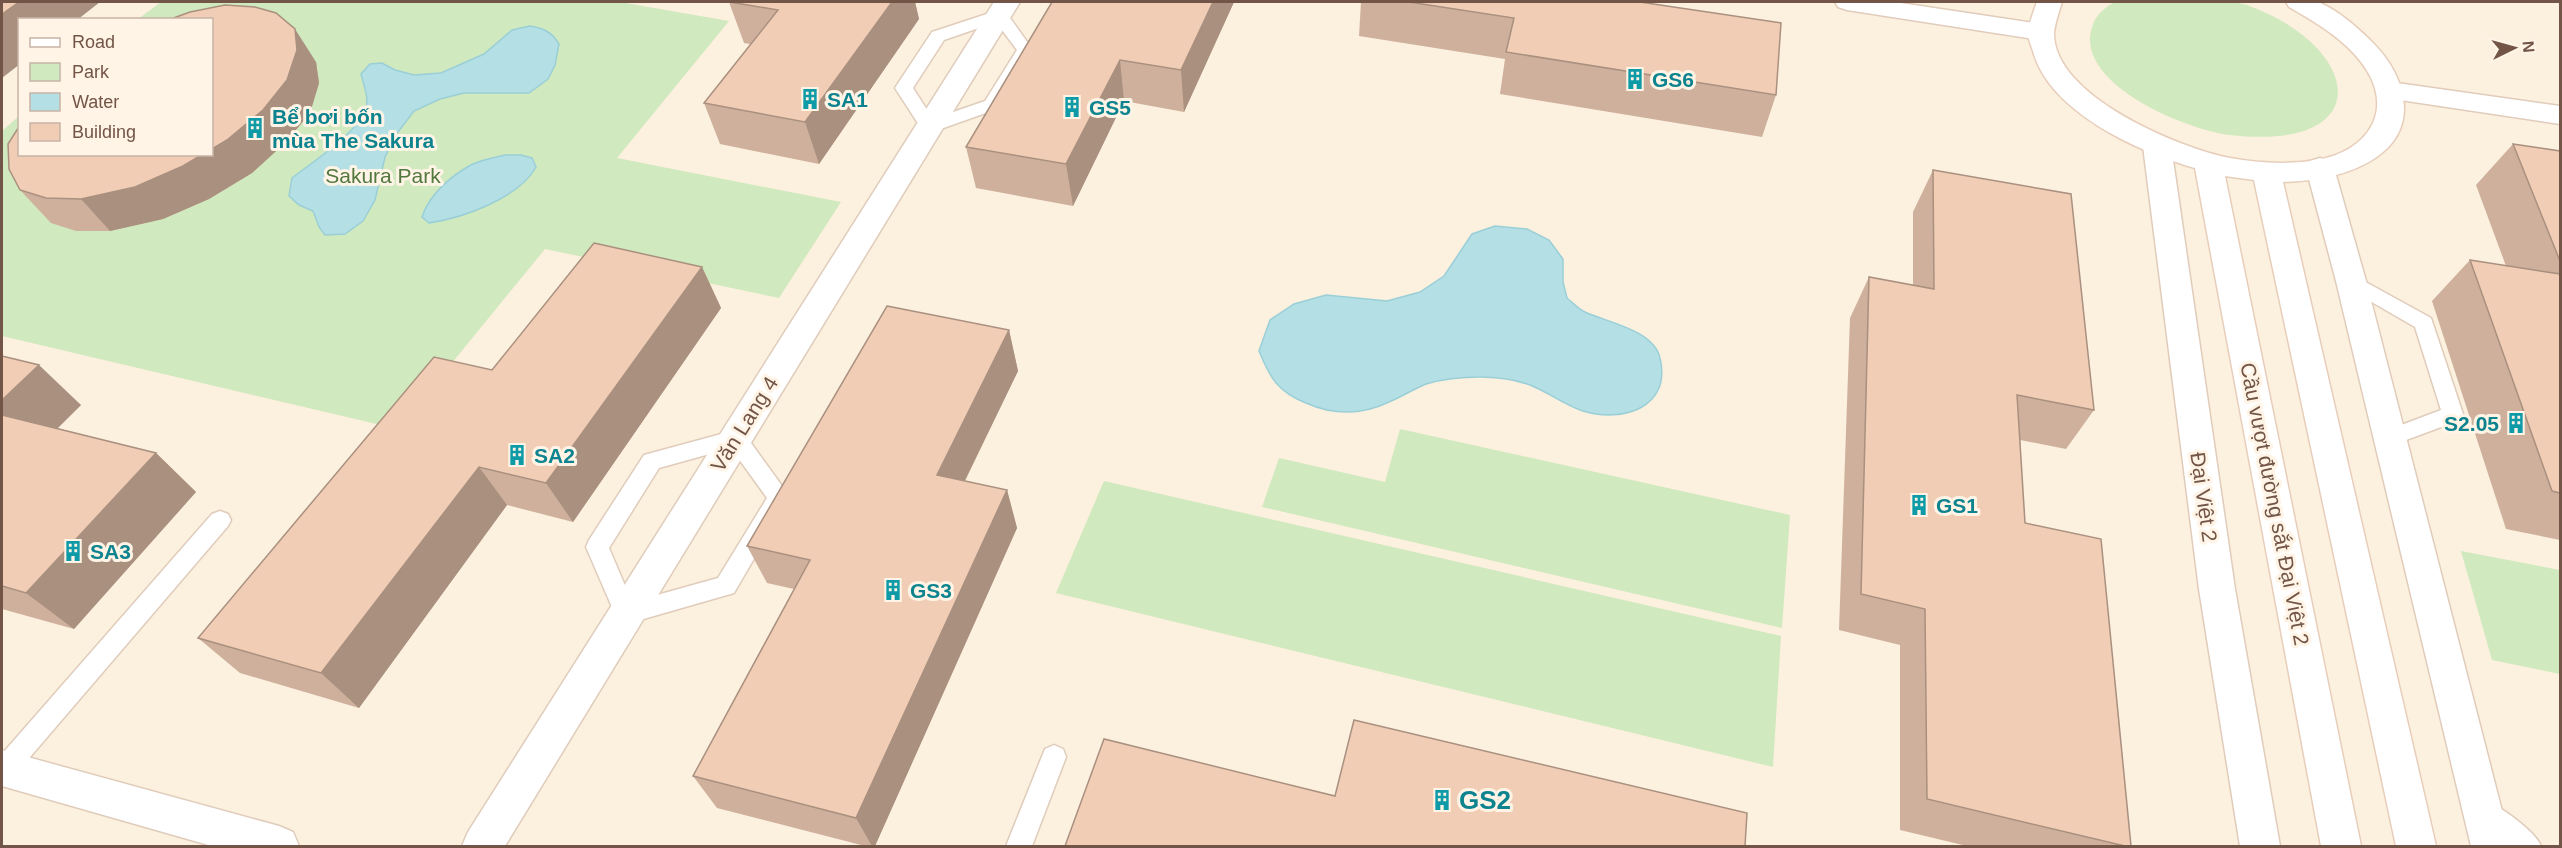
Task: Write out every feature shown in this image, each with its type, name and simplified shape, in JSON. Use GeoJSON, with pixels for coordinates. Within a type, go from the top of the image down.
{"type":"FeatureCollection","features":[{"type":"Feature","properties":{"kind":"street"},"geometry":{"type":"LineString","coordinates":[[1847,2],[2040,32]]}},
{"type":"Feature","properties":{"kind":"street"},"geometry":{"type":"LineString","coordinates":[[2049,2],[2043,14],[2040,32],[2044,51],[2055,72],[2096,112],[2157,146],[2208,162],[2266,172],[2320,168],[2356,158],[2375,145],[2387,129],[2391,110],[2390,91],[2380,70],[2365,50],[2344,31],[2298,2]]}},
{"type":"Feature","properties":{"kind":"street","name":"Văn Lang 4"},"geometry":{"type":"LineString","coordinates":[[482,846],[1003,8]]}},
{"type":"Feature","properties":{"kind":"street"},"geometry":{"type":"LineString","coordinates":[[2390,91],[2560,115]]}},
{"type":"Feature","properties":{"kind":"street","name":"Đại Việt 2"},"geometry":{"type":"LineString","coordinates":[[2157,146],[2217,589],[2260,846]]}},
{"type":"Feature","properties":{"kind":"street","name":"Cầu vượt đường sắt Đại Việt 2"},"geometry":{"type":"LineString","coordinates":[[2208,162],[2341,846]]}},
{"type":"Feature","properties":{"kind":"street"},"geometry":{"type":"LineString","coordinates":[[2320,168],[2351,281],[2491,846]]}},
{"type":"Feature","properties":{"kind":"street"},"geometry":{"type":"LineString","coordinates":[[2266,172],[2416,846]]}},
{"type":"Feature","properties":{"kind":"street"},"geometry":{"type":"LineString","coordinates":[[3,768],[279,846]]}},
{"type":"Feature","properties":{"kind":"lane"},"geometry":{"type":"LineString","coordinates":[[2351,281],[2424,323],[2454,414],[2390,438]]}},
{"type":"Feature","properties":{"kind":"lane"},"geometry":{"type":"LineString","coordinates":[[736,438],[779,497],[726,586],[626,614],[597,547],[652,461],[736,438]]}},
{"type":"Feature","properties":{"kind":"lane"},"geometry":{"type":"LineString","coordinates":[[3,768],[220,520]]}},
{"type":"Feature","properties":{"kind":"lane"},"geometry":{"type":"LineString","coordinates":[[1019,846],[1054,757]]}},
{"type":"Feature","properties":{"kind":"lane"},"geometry":{"type":"LineString","coordinates":[[2482,811],[2528,846]]}},
{"type":"Feature","properties":{"kind":"green space","name":"Sakura Park"},"geometry":{"type":"Polygon","coordinates":[[[161,2],[620,2],[729,21],[617,158],[841,202],[779,298],[545,249],[398,429],[2,336],[2,131],[18,117],[18,156],[213,156],[213,18],[139,18],[161,2]]]}},
{"type":"Feature","properties":{"kind":"green space"},"geometry":{"type":"Polygon","coordinates":[[[2115,2],[2234,2],[2247,5],[2286,23],[2314,45],[2332,69],[2338,92],[2331,112],[2312,128],[2278,136],[2230,135],[2166,116],[2122,90],[2105,74],[2093,56],[2090,37],[2095,20],[2101,11],[2115,2]]]}},
{"type":"Feature","properties":{"kind":"green space"},"geometry":{"type":"Polygon","coordinates":[[[1400,429],[1790,515],[1782,628],[1262,507],[1279,458],[1385,482],[1400,429]]]}},
{"type":"Feature","properties":{"kind":"green space"},"geometry":{"type":"Polygon","coordinates":[[[1104,481],[1781,636],[1773,767],[1056,593],[1104,481]]]}},
{"type":"Feature","properties":{"kind":"green space"},"geometry":{"type":"Polygon","coordinates":[[[2461,551],[2560,570],[2560,674],[2492,660],[2461,551]]]}},
{"type":"Feature","properties":{"kind":"water"},"geometry":{"type":"Polygon","coordinates":[[[530,26],[547,31],[559,44],[555,65],[548,79],[529,93],[464,93],[440,99],[414,111],[398,132],[385,157],[375,200],[363,221],[345,234],[325,235],[313,211],[299,205],[289,196],[292,178],[337,144],[365,111],[366,91],[361,74],[370,64],[382,63],[395,70],[414,75],[441,73],[484,54],[512,30],[530,26]]]}},
{"type":"Feature","properties":{"kind":"water"},"geometry":{"type":"Polygon","coordinates":[[[505,155],[532,158],[536,167],[517,188],[489,205],[458,216],[429,223],[422,217],[435,194],[455,176],[473,164],[505,155]]]}},
{"type":"Feature","properties":{"kind":"water"},"geometry":{"type":"Polygon","coordinates":[[[1495,226],[1527,229],[1549,240],[1563,259],[1563,282],[1567,298],[1585,312],[1628,328],[1649,340],[1656,348],[1660,358],[1662,375],[1659,389],[1651,400],[1641,408],[1628,413],[1598,414],[1583,411],[1524,383],[1499,378],[1473,377],[1426,384],[1379,406],[1348,412],[1327,410],[1296,399],[1282,389],[1271,376],[1259,351],[1270,320],[1294,304],[1326,295],[1387,301],[1420,292],[1444,276],[1472,234],[1495,226]]]}},
{"type":"Feature","properties":{"kind":"building"},"geometry":{"type":"Polygon","coordinates":[[[2,2],[19,2],[2,14],[2,2]]]}},
{"type":"Feature","properties":{"kind":"building"},"geometry":{"type":"Polygon","coordinates":[[[730,2],[892,2],[805,122],[704,103],[778,10],[730,2]]]}},
{"type":"Feature","properties":{"kind":"building"},"geometry":{"type":"Polygon","coordinates":[[[1052,2],[1213,2],[1181,70],[1120,60],[1066,164],[966,147],[1052,2]]]}},
{"type":"Feature","properties":{"kind":"building"},"geometry":{"type":"Polygon","coordinates":[[[1409,2],[1640,2],[1781,23],[1776,95],[1506,52],[1514,18],[1409,2]]]}},
{"type":"Feature","properties":{"kind":"building"},"geometry":{"type":"Polygon","coordinates":[[[225,5],[255,7],[276,13],[295,29],[297,50],[287,80],[263,110],[227,140],[213,148],[213,18],[174,18],[225,5]]]}},
{"type":"Feature","properties":{"kind":"building"},"geometry":{"type":"Polygon","coordinates":[[[18,128],[18,156],[200,156],[183,166],[135,187],[81,199],[46,198],[20,190],[9,169],[8,144],[18,128]]]}},
{"type":"Feature","properties":{"kind":"building"},"geometry":{"type":"Polygon","coordinates":[[[2513,144],[2560,151],[2560,261],[2513,144]]]}},
{"type":"Feature","properties":{"kind":"building","name":"GS1"},"geometry":{"type":"Polygon","coordinates":[[[1933,170],[2071,194],[2094,410],[2017,395],[2025,523],[2101,539],[2131,846],[1927,799],[1925,609],[1861,594],[1869,277],[1934,289],[1933,170]]]}},
{"type":"Feature","properties":{"kind":"building"},"geometry":{"type":"Polygon","coordinates":[[[594,243],[702,267],[546,483],[479,467],[321,673],[198,638],[434,357],[492,370],[594,243]]]}},
{"type":"Feature","properties":{"kind":"building"},"geometry":{"type":"Polygon","coordinates":[[[2470,260],[2560,274],[2560,493],[2552,491],[2470,260]]]}},
{"type":"Feature","properties":{"kind":"building","name":"GS3"},"geometry":{"type":"Polygon","coordinates":[[[887,306],[1009,330],[937,475],[1007,490],[856,818],[693,776],[810,560],[747,546],[887,306]]]}},
{"type":"Feature","properties":{"kind":"building"},"geometry":{"type":"Polygon","coordinates":[[[2,356],[39,365],[2,400],[2,356]]]}},
{"type":"Feature","properties":{"kind":"building"},"geometry":{"type":"Polygon","coordinates":[[[2,415],[156,453],[26,593],[2,586],[2,415]]]}},
{"type":"Feature","properties":{"kind":"building"},"geometry":{"type":"Polygon","coordinates":[[[1354,720],[1747,813],[1745,846],[1065,846],[1104,739],[1335,796],[1354,720]]]}},
{"type":"Feature","properties":{"kind":"place","name":"GS6"},"geometry":{"type":"Point","coordinates":[1635,79]}},
{"type":"Feature","properties":{"kind":"place","name":"SA1"},"geometry":{"type":"Point","coordinates":[810,99]}},
{"type":"Feature","properties":{"kind":"place","name":"GS5"},"geometry":{"type":"Point","coordinates":[1072,107]}},
{"type":"Feature","properties":{"kind":"place","name":"Bể bơi bốn mùa The Sakura"},"geometry":{"type":"Point","coordinates":[255,128]}},
{"type":"Feature","properties":{"kind":"place","name":"S2.05"},"geometry":{"type":"Point","coordinates":[2516,423]}},
{"type":"Feature","properties":{"kind":"place","name":"SA2"},"geometry":{"type":"Point","coordinates":[517,455]}},
{"type":"Feature","properties":{"kind":"place","name":"GS1"},"geometry":{"type":"Point","coordinates":[1919,505]}},
{"type":"Feature","properties":{"kind":"place","name":"SA3"},"geometry":{"type":"Point","coordinates":[73,551]}},
{"type":"Feature","properties":{"kind":"place","name":"GS3"},"geometry":{"type":"Point","coordinates":[893,590]}},
{"type":"Feature","properties":{"kind":"place","name":"GS2"},"geometry":{"type":"Point","coordinates":[1442,800]}}]}
